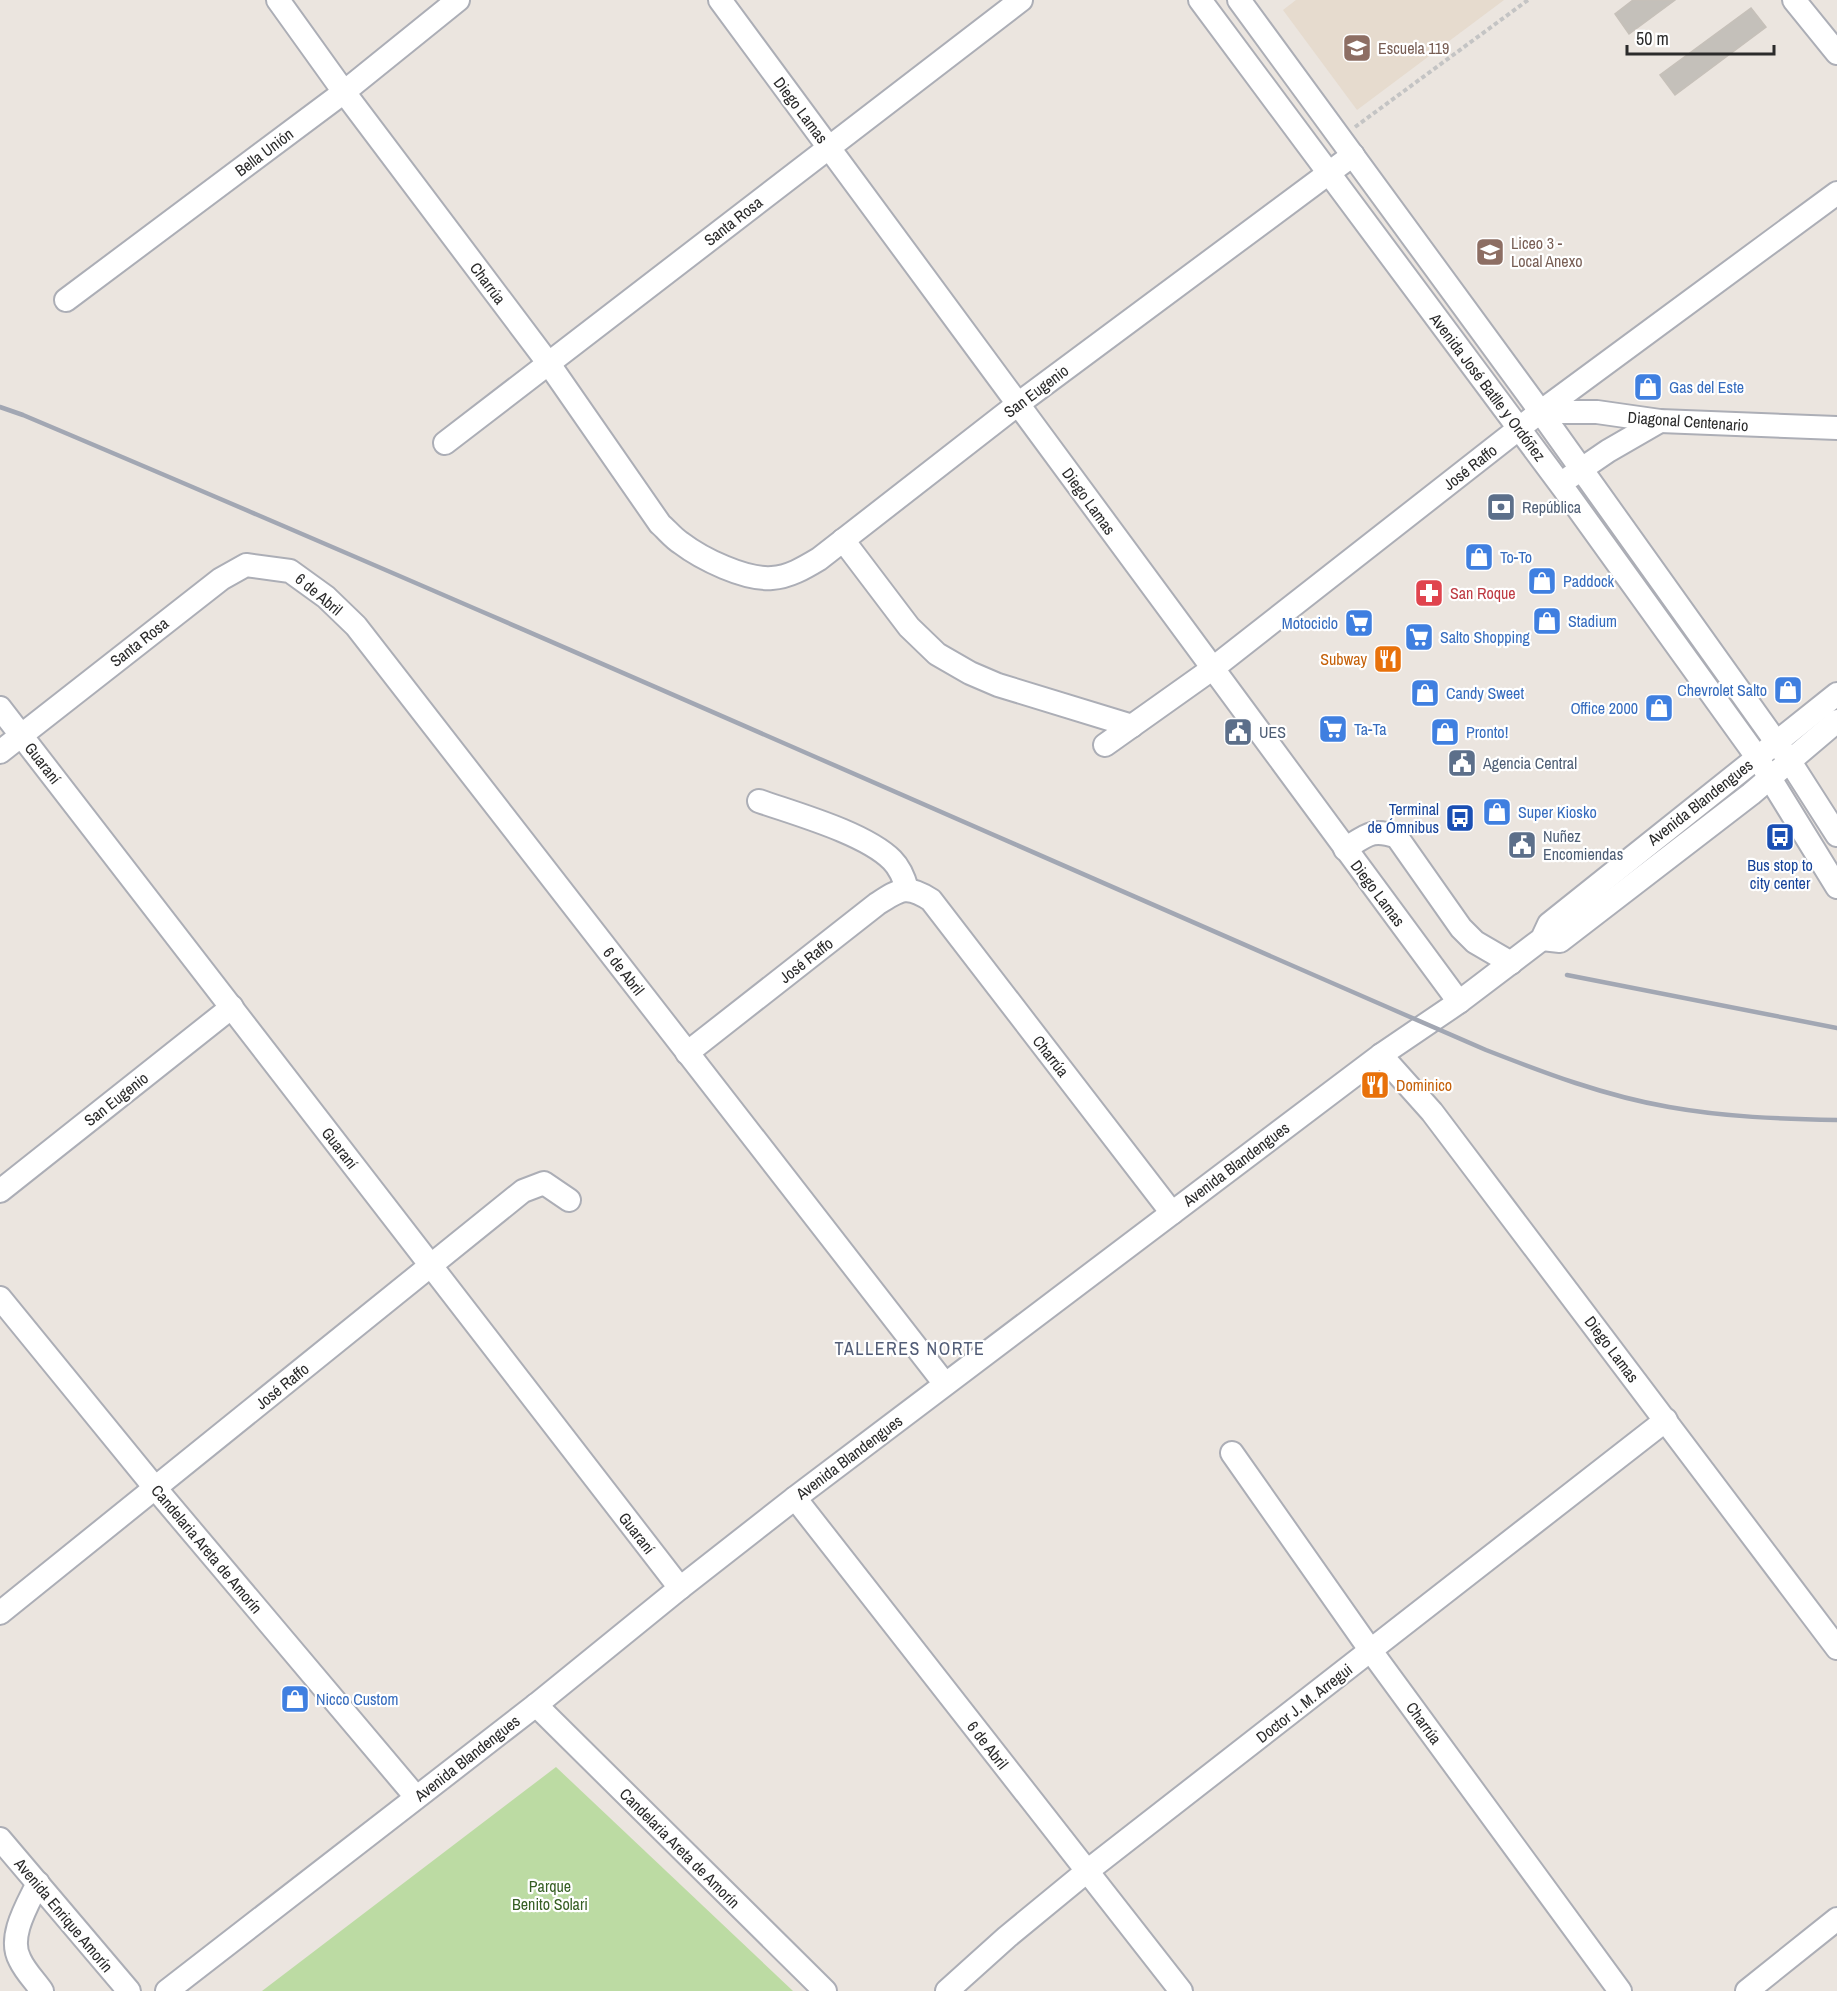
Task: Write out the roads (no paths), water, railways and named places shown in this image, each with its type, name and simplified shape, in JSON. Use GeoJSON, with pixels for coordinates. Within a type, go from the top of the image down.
{"type":"FeatureCollection","features":[{"type":"Feature","properties":{"kind":"street","name":"Charrúa"},"geometry":{"type":"LineString","coordinates":[[278,0],[344,92],[549,364],[660,524],[680,543],[706,558]]}},
{"type":"Feature","properties":{"kind":"street","name":"Bella Unión"},"geometry":{"type":"LineString","coordinates":[[66,300],[344,92],[458,0]]}},
{"type":"Feature","properties":{"kind":"street","name":"Diego Lamas"},"geometry":{"type":"LineString","coordinates":[[720,0],[1459,1002]]}},
{"type":"Feature","properties":{"kind":"street","name":"Santa Rosa"},"geometry":{"type":"LineString","coordinates":[[445,443],[1020,0]]}},
{"type":"Feature","properties":{"kind":"street","name":"Avenida José Batlle y Ordóñez"},"geometry":{"type":"LineString","coordinates":[[1200,0],[1564,489],[1757,757],[1837,886]]}},
{"type":"Feature","properties":{"kind":"street","name":"Avenida José Batlle y Ordóñez"},"geometry":{"type":"LineString","coordinates":[[1239,0],[1540,412],[1783,751],[1837,835]]}},
{"type":"Feature","properties":{"kind":"street"},"geometry":{"type":"LineString","coordinates":[[1794,0],[1837,53]]}},
{"type":"Feature","properties":{"kind":"street","name":"San Eugenio"},"geometry":{"type":"LineString","coordinates":[[706,558],[740,574],[771,578],[798,572],[843,540],[1018,404],[1328,173],[1346,146]]}},
{"type":"Feature","properties":{"kind":"street","name":"José Raffo"},"geometry":{"type":"LineString","coordinates":[[1105,745],[1212,669],[1540,412],[1837,194]]}},
{"type":"Feature","properties":{"kind":"street","name":"Diagonal Centenario"},"geometry":{"type":"LineString","coordinates":[[1540,412],[1597,412],[1660,421],[1837,429]]}},
{"type":"Feature","properties":{"kind":"street"},"geometry":{"type":"LineString","coordinates":[[1564,489],[1566,480],[1581,469],[1660,421]]}},
{"type":"Feature","properties":{"kind":"street"},"geometry":{"type":"LineString","coordinates":[[843,540],[909,627],[938,654],[970,673],[998,685],[1132,726]]}},
{"type":"Feature","properties":{"kind":"street","name":"Santa Rosa"},"geometry":{"type":"LineString","coordinates":[[0,752],[221,579],[246,565],[290,571]]}},
{"type":"Feature","properties":{"kind":"street","name":"6 de Abril"},"geometry":{"type":"LineString","coordinates":[[290,571],[326,597],[356,626],[945,1384]]}},
{"type":"Feature","properties":{"kind":"street","name":"Avenida Blandengues"},"geometry":{"type":"LineString","coordinates":[[1542,939],[1560,941],[1752,794],[1770,777],[1783,751],[1837,694]]}},
{"type":"Feature","properties":{"kind":"street","name":"Guaraní"},"geometry":{"type":"LineString","coordinates":[[0,708],[680,1588]]}},
{"type":"Feature","properties":{"kind":"street","name":"Avenida Blandengues"},"geometry":{"type":"LineString","coordinates":[[167,1991],[536,1705],[795,1498],[1381,1055],[1459,1002],[1542,939],[1549,924],[1757,757],[1783,751],[1837,722]]}},
{"type":"Feature","properties":{"kind":"street"},"geometry":{"type":"LineString","coordinates":[[759,801],[834,828],[879,850],[899,869],[907,889]]}},
{"type":"Feature","properties":{"kind":"street"},"geometry":{"type":"LineString","coordinates":[[1346,849],[1369,834],[1383,832],[1398,837],[1461,928],[1475,942],[1511,963]]}},
{"type":"Feature","properties":{"kind":"street","name":"Charrúa"},"geometry":{"type":"LineString","coordinates":[[907,889],[917,891],[931,900],[1172,1213]]}},
{"type":"Feature","properties":{"kind":"street","name":"José Raffo"},"geometry":{"type":"LineString","coordinates":[[687,1053],[877,904],[895,892],[907,889]]}},
{"type":"Feature","properties":{"kind":"street","name":"San Eugenio"},"geometry":{"type":"LineString","coordinates":[[0,1191],[232,1007]]}},
{"type":"Feature","properties":{"kind":"street","name":"Diego Lamas"},"geometry":{"type":"LineString","coordinates":[[1381,1055],[1432,1112],[1837,1648]]}},
{"type":"Feature","properties":{"kind":"street","name":"José Raffo"},"geometry":{"type":"LineString","coordinates":[[0,1613],[523,1191],[544,1183],[569,1200]]}},
{"type":"Feature","properties":{"kind":"street","name":"Candelaria Areta de Amorín"},"geometry":{"type":"LineString","coordinates":[[0,1298],[156,1489],[416,1797]]}},
{"type":"Feature","properties":{"kind":"street","name":"Doctor J. M. Arregui"},"geometry":{"type":"LineString","coordinates":[[947,1991],[1007,1937],[1086,1872],[1666,1420]]}},
{"type":"Feature","properties":{"kind":"street","name":"Charrúa"},"geometry":{"type":"LineString","coordinates":[[1232,1453],[1371,1651],[1620,1991]]}},
{"type":"Feature","properties":{"kind":"street","name":"6 de Abril"},"geometry":{"type":"LineString","coordinates":[[795,1498],[1181,1991]]}},
{"type":"Feature","properties":{"kind":"street","name":"Candelaria Areta de Amorín"},"geometry":{"type":"LineString","coordinates":[[536,1705],[825,1991]]}},
{"type":"Feature","properties":{"kind":"street","name":"Avenida Enrique Amorín"},"geometry":{"type":"LineString","coordinates":[[0,1839],[129,1991]]}},
{"type":"Feature","properties":{"kind":"street"},"geometry":{"type":"LineString","coordinates":[[38,1883],[18,1923],[17,1944],[18,1958],[42,1991]]}},
{"type":"Feature","properties":{"kind":"street"},"geometry":{"type":"LineString","coordinates":[[1747,1991],[1837,1919]]}},
{"type":"Feature","properties":{"kind":"railway"},"geometry":{"type":"LineString","coordinates":[[0,407],[390,572],[1486,1050],[1576,1083],[1645,1102],[1732,1115],[1837,1120]]}},
{"type":"Feature","properties":{"kind":"railway"},"geometry":{"type":"LineString","coordinates":[[1567,975],[1837,1028]]}},
{"type":"Feature","properties":{"kind":"place","name":"Escuela 119"},"geometry":{"type":"Point","coordinates":[1357,48]}},
{"type":"Feature","properties":{"kind":"place","name":"Liceo 3 - Local Anexo"},"geometry":{"type":"Point","coordinates":[1490,252]}},
{"type":"Feature","properties":{"kind":"place","name":"Gas del Este"},"geometry":{"type":"Point","coordinates":[1648,387]}},
{"type":"Feature","properties":{"kind":"place","name":"República"},"geometry":{"type":"Point","coordinates":[1501,507]}},
{"type":"Feature","properties":{"kind":"place","name":"To-To"},"geometry":{"type":"Point","coordinates":[1479,557]}},
{"type":"Feature","properties":{"kind":"place","name":"Paddock"},"geometry":{"type":"Point","coordinates":[1542,581]}},
{"type":"Feature","properties":{"kind":"place","name":"San Roque"},"geometry":{"type":"Point","coordinates":[1429,593]}},
{"type":"Feature","properties":{"kind":"place","name":"Stadium"},"geometry":{"type":"Point","coordinates":[1547,621]}},
{"type":"Feature","properties":{"kind":"place","name":"Motociclo"},"geometry":{"type":"Point","coordinates":[1359,623]}},
{"type":"Feature","properties":{"kind":"place","name":"Salto Shopping"},"geometry":{"type":"Point","coordinates":[1419,637]}},
{"type":"Feature","properties":{"kind":"place","name":"Subway"},"geometry":{"type":"Point","coordinates":[1388,659]}},
{"type":"Feature","properties":{"kind":"place","name":"Chevrolet Salto"},"geometry":{"type":"Point","coordinates":[1788,690]}},
{"type":"Feature","properties":{"kind":"place","name":"Candy Sweet"},"geometry":{"type":"Point","coordinates":[1425,693]}},
{"type":"Feature","properties":{"kind":"place","name":"Office 2000"},"geometry":{"type":"Point","coordinates":[1659,708]}},
{"type":"Feature","properties":{"kind":"place","name":"Ta-Ta"},"geometry":{"type":"Point","coordinates":[1333,729]}},
{"type":"Feature","properties":{"kind":"place","name":"UES"},"geometry":{"type":"Point","coordinates":[1238,732]}},
{"type":"Feature","properties":{"kind":"place","name":"Pronto!"},"geometry":{"type":"Point","coordinates":[1445,732]}},
{"type":"Feature","properties":{"kind":"place","name":"Agencia Central"},"geometry":{"type":"Point","coordinates":[1462,763]}},
{"type":"Feature","properties":{"kind":"place","name":"Super Kiosko"},"geometry":{"type":"Point","coordinates":[1497,812]}},
{"type":"Feature","properties":{"kind":"place","name":"Terminal de Ómnibus"},"geometry":{"type":"Point","coordinates":[1460,818]}},
{"type":"Feature","properties":{"kind":"place","name":"Bus stop to city center"},"geometry":{"type":"Point","coordinates":[1780,837]}},
{"type":"Feature","properties":{"kind":"place","name":"Nuñez Encomiendas"},"geometry":{"type":"Point","coordinates":[1522,845]}},
{"type":"Feature","properties":{"kind":"place","name":"Dominico"},"geometry":{"type":"Point","coordinates":[1375,1085]}},
{"type":"Feature","properties":{"kind":"place","name":"Nicco Custom"},"geometry":{"type":"Point","coordinates":[295,1699]}},
{"type":"Feature","properties":{"kind":"district","name":"TALLERES NORTE"},"geometry":{"type":"Point","coordinates":[910,1348]}},
{"type":"Feature","properties":{"kind":"park label","name":"Parque Benito Solari"},"geometry":{"type":"Point","coordinates":[550,1895]}}]}
